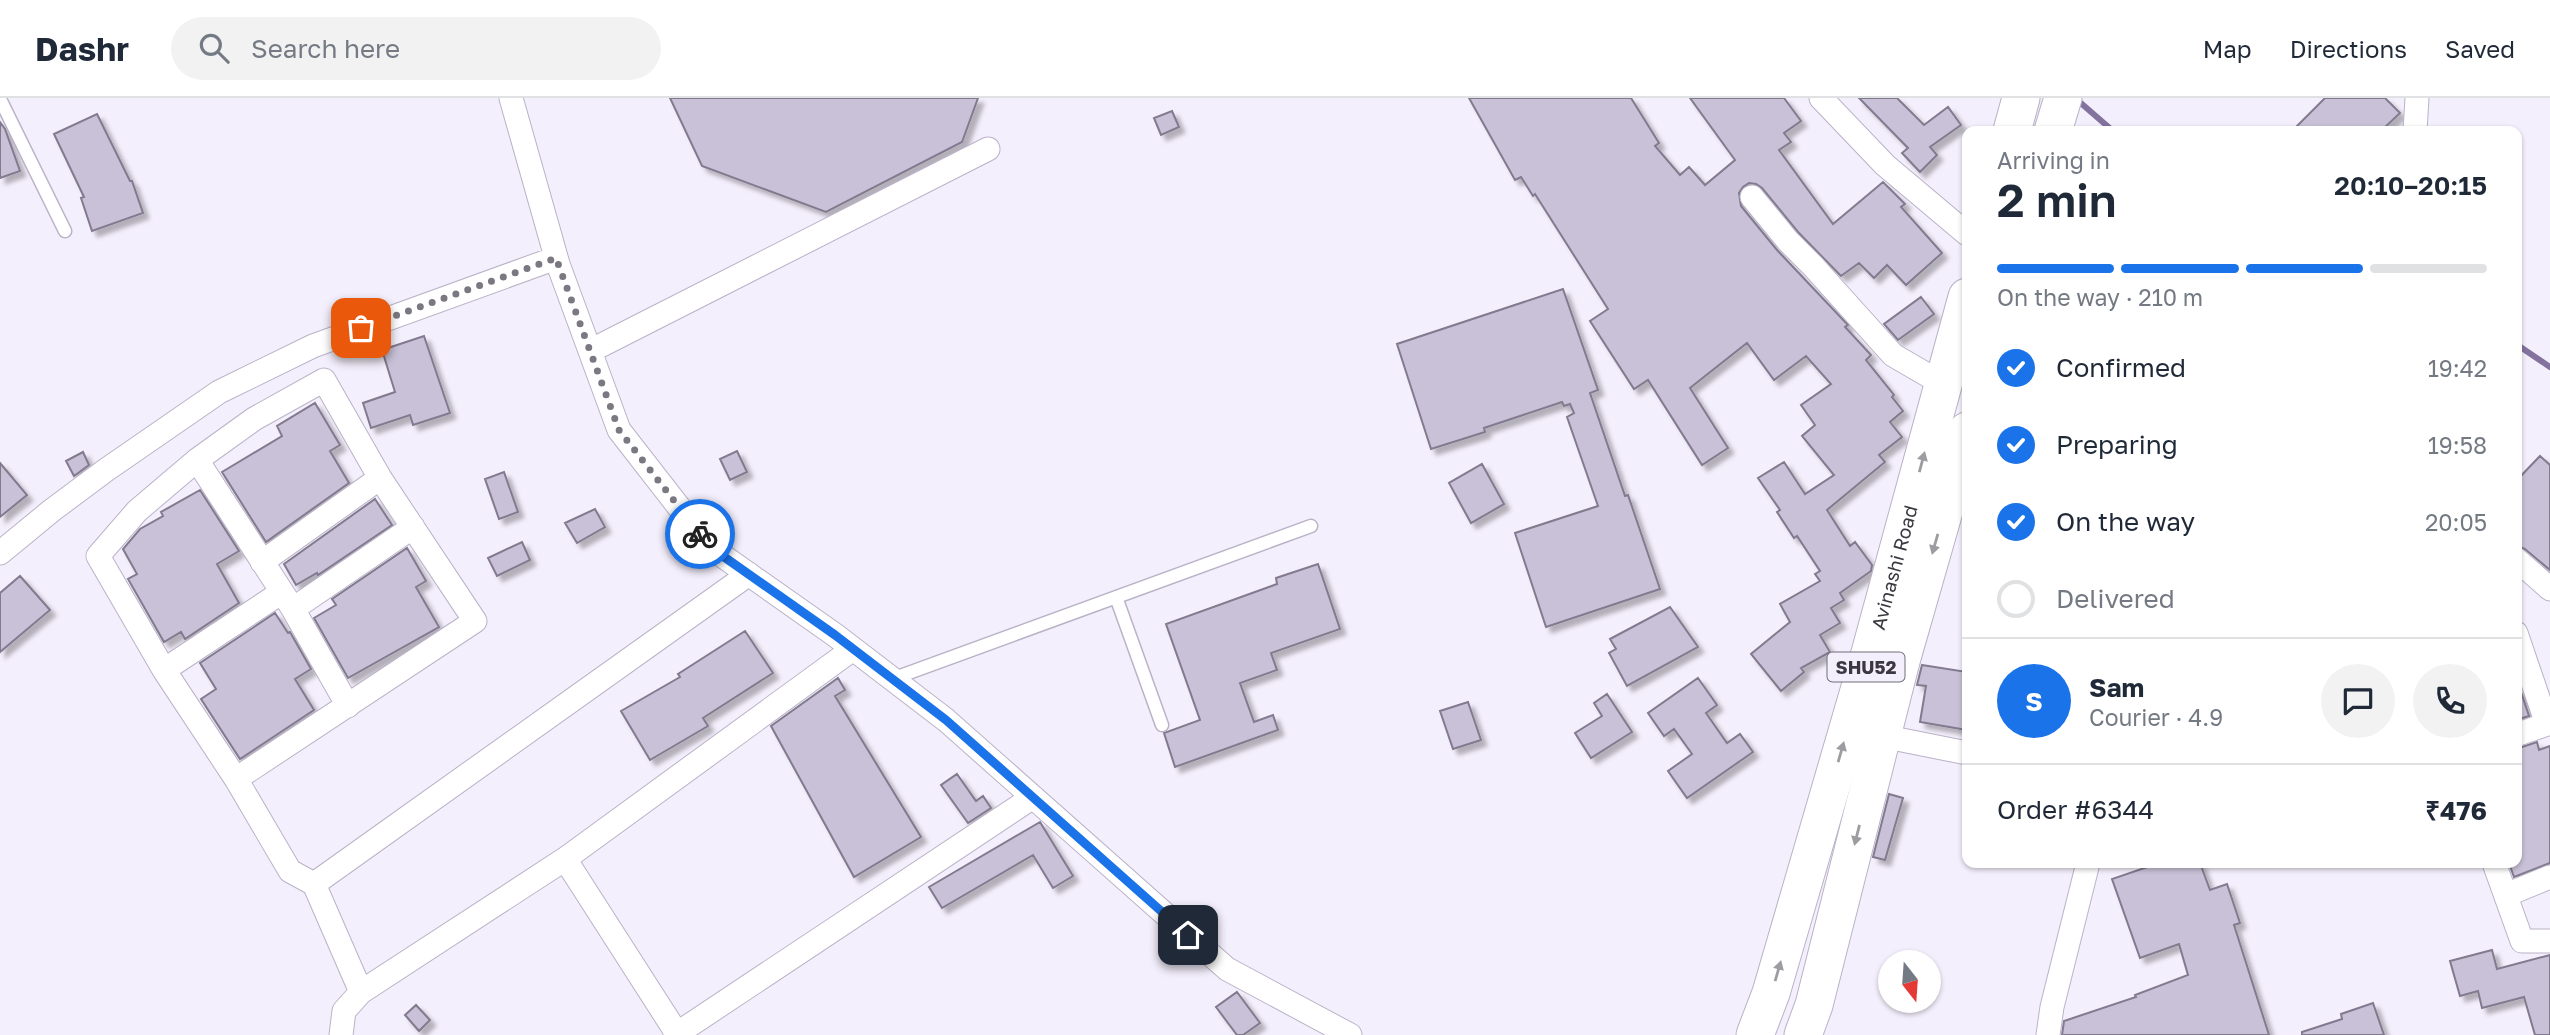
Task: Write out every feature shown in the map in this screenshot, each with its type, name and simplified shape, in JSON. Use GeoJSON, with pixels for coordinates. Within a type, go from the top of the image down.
{"type":"FeatureCollection","features":[{"type":"Feature","properties":{"kind":"main road"},"geometry":{"type":"LineString","coordinates":[[2013,126],[2021,98]]}},
{"type":"Feature","properties":{"kind":"main road"},"geometry":{"type":"LineString","coordinates":[[2055,126],[2063,98]]}},
{"type":"Feature","properties":{"kind":"main road","name":"Avinashi Road"},"geometry":{"type":"LineString","coordinates":[[1755,1035],[1771,993],[1863,679],[1962,316]]}},
{"type":"Feature","properties":{"kind":"main road","name":"Avinashi Road"},"geometry":{"type":"LineString","coordinates":[[1811,1033],[1814,1005],[1882,736],[1962,449]]}},
{"type":"Feature","properties":{"kind":"street"},"geometry":{"type":"LineString","coordinates":[[511,98],[556,258],[619,430],[710,547],[853,649],[946,720],[1227,969],[1350,1035]]}},
{"type":"Feature","properties":{"kind":"street"},"geometry":{"type":"LineString","coordinates":[[1821,98],[1885,165],[1962,230]]}},
{"type":"Feature","properties":{"kind":"street"},"geometry":{"type":"LineString","coordinates":[[2415,126],[2417,98]]}},
{"type":"Feature","properties":{"kind":"street"},"geometry":{"type":"LineString","coordinates":[[590,351],[988,149]]}},
{"type":"Feature","properties":{"kind":"street"},"geometry":{"type":"LineString","coordinates":[[1752,197],[1788,241],[1893,355],[1944,384]]}},
{"type":"Feature","properties":{"kind":"street"},"geometry":{"type":"LineString","coordinates":[[0,554],[106,470],[219,392],[313,346],[556,258]]}},
{"type":"Feature","properties":{"kind":"street"},"geometry":{"type":"LineString","coordinates":[[236,779],[474,621],[380,478],[324,380],[254,419],[197,460],[137,511],[98,556],[164,670],[236,779],[290,871],[314,884],[361,992]]}},
{"type":"Feature","properties":{"kind":"street"},"geometry":{"type":"LineString","coordinates":[[197,460],[287,601],[348,706]]}},
{"type":"Feature","properties":{"kind":"street"},"geometry":{"type":"LineString","coordinates":[[262,562],[380,478]]}},
{"type":"Feature","properties":{"kind":"street"},"geometry":{"type":"LineString","coordinates":[[164,670],[413,527]]}},
{"type":"Feature","properties":{"kind":"street"},"geometry":{"type":"LineString","coordinates":[[2522,564],[2550,589]]}},
{"type":"Feature","properties":{"kind":"street"},"geometry":{"type":"LineString","coordinates":[[314,884],[749,575]]}},
{"type":"Feature","properties":{"kind":"street"},"geometry":{"type":"LineString","coordinates":[[341,1035],[344,1011],[361,992],[565,859],[853,649]]}},
{"type":"Feature","properties":{"kind":"street"},"geometry":{"type":"LineString","coordinates":[[2522,650],[2549,724],[2522,733]]}},
{"type":"Feature","properties":{"kind":"street"},"geometry":{"type":"LineString","coordinates":[[1882,736],[1962,752]]}},
{"type":"Feature","properties":{"kind":"street"},"geometry":{"type":"LineString","coordinates":[[565,859],[687,1031],[1033,797]]}},
{"type":"Feature","properties":{"kind":"street"},"geometry":{"type":"LineString","coordinates":[[2048,1035],[2052,1007],[2087,868]]}},
{"type":"Feature","properties":{"kind":"street"},"geometry":{"type":"LineString","coordinates":[[2496,868],[2522,941],[2550,941]]}},
{"type":"Feature","properties":{"kind":"street"},"geometry":{"type":"LineString","coordinates":[[2506,895],[2550,877]]}},
{"type":"Feature","properties":{"kind":"lane"},"geometry":{"type":"LineString","coordinates":[[1,103],[65,231]]}},
{"type":"Feature","properties":{"kind":"lane"},"geometry":{"type":"LineString","coordinates":[[892,679],[1311,526]]}},
{"type":"Feature","properties":{"kind":"lane"},"geometry":{"type":"LineString","coordinates":[[1116,597],[1162,725]]}},
{"type":"Feature","properties":{"kind":"building"},"geometry":{"type":"Polygon","coordinates":[[[670,98],[978,98],[962,142],[826,212],[702,166],[670,98]]]}},
{"type":"Feature","properties":{"kind":"building"},"geometry":{"type":"Polygon","coordinates":[[[1469,98],[1631,98],[1659,143],[1655,146],[1680,175],[1689,167],[1705,185],[1735,160],[1690,98],[1784,98],[1801,121],[1784,133],[1791,142],[1779,150],[1833,224],[1883,182],[1905,204],[1901,207],[1942,253],[1906,285],[1887,265],[1874,278],[1859,263],[1841,276],[1798,232],[1762,188],[1749,183],[1739,193],[1741,206],[1777,250],[1848,325],[1845,327],[1871,355],[1866,360],[1894,395],[1892,397],[1903,411],[1890,422],[1902,437],[1879,455],[1885,462],[1827,510],[1850,546],[1855,542],[1872,565],[1871,571],[1840,593],[1844,600],[1831,608],[1840,623],[1820,635],[1830,652],[1801,668],[1804,672],[1781,691],[1751,654],[1790,622],[1780,604],[1820,581],[1815,574],[1820,571],[1797,536],[1794,538],[1777,512],[1780,510],[1758,478],[1784,462],[1805,494],[1834,475],[1802,436],[1815,425],[1801,405],[1831,384],[1806,356],[1774,380],[1747,343],[1690,388],[1728,448],[1702,465],[1648,380],[1634,389],[1590,321],[1608,309],[1535,194],[1533,196],[1521,177],[1515,180],[1469,98]]]}},
{"type":"Feature","properties":{"kind":"building"},"geometry":{"type":"Polygon","coordinates":[[[1859,98],[1897,98],[1924,125],[1948,107],[1961,125],[1930,147],[1937,155],[1920,172],[1902,153],[1908,148],[1859,98]]]}},
{"type":"Feature","properties":{"kind":"building"},"geometry":{"type":"Polygon","coordinates":[[[2325,98],[2385,98],[2400,113],[2386,126],[2297,126],[2325,98]]]}},
{"type":"Feature","properties":{"kind":"building"},"geometry":{"type":"Polygon","coordinates":[[[1172,111],[1179,127],[1161,135],[1154,118],[1172,111]]]}},
{"type":"Feature","properties":{"kind":"building"},"geometry":{"type":"Polygon","coordinates":[[[97,114],[132,181],[143,213],[92,231],[81,198],[84,197],[54,134],[97,114]]]}},
{"type":"Feature","properties":{"kind":"building"},"geometry":{"type":"Polygon","coordinates":[[[0,122],[20,171],[0,178],[0,122]]]}},
{"type":"Feature","properties":{"kind":"building"},"geometry":{"type":"Polygon","coordinates":[[[1563,289],[1598,390],[1590,393],[1660,589],[1546,627],[1515,533],[1598,506],[1567,417],[1574,413],[1570,404],[1564,406],[1562,402],[1484,428],[1485,432],[1431,449],[1397,344],[1563,289]]]}},
{"type":"Feature","properties":{"kind":"building"},"geometry":{"type":"Polygon","coordinates":[[[1921,297],[1934,314],[1898,340],[1884,324],[1921,297]]]}},
{"type":"Feature","properties":{"kind":"building"},"geometry":{"type":"Polygon","coordinates":[[[424,336],[450,413],[413,425],[410,415],[371,428],[363,403],[395,392],[382,350],[424,336]]]}},
{"type":"Feature","properties":{"kind":"building"},"geometry":{"type":"Polygon","coordinates":[[[315,403],[340,445],[330,451],[349,483],[266,542],[222,472],[282,436],[277,426],[315,403]]]}},
{"type":"Feature","properties":{"kind":"building"},"geometry":{"type":"Polygon","coordinates":[[[737,451],[747,472],[730,480],[720,459],[737,451]]]}},
{"type":"Feature","properties":{"kind":"building"},"geometry":{"type":"Polygon","coordinates":[[[83,452],[89,465],[74,476],[66,461],[83,452]]]}},
{"type":"Feature","properties":{"kind":"building"},"geometry":{"type":"Polygon","coordinates":[[[2540,456],[2550,465],[2550,570],[2522,548],[2522,475],[2540,456]]]}},
{"type":"Feature","properties":{"kind":"building"},"geometry":{"type":"Polygon","coordinates":[[[0,463],[27,495],[0,517],[0,463]]]}},
{"type":"Feature","properties":{"kind":"building"},"geometry":{"type":"Polygon","coordinates":[[[1482,464],[1504,504],[1471,523],[1449,483],[1482,464]]]}},
{"type":"Feature","properties":{"kind":"building"},"geometry":{"type":"Polygon","coordinates":[[[504,472],[518,512],[499,519],[485,479],[504,472]]]}},
{"type":"Feature","properties":{"kind":"building"},"geometry":{"type":"Polygon","coordinates":[[[200,490],[239,551],[217,564],[239,603],[185,639],[181,632],[164,642],[128,579],[137,574],[123,549],[140,529],[163,516],[161,512],[200,490]]]}},
{"type":"Feature","properties":{"kind":"building"},"geometry":{"type":"Polygon","coordinates":[[[375,499],[392,525],[318,575],[317,573],[296,585],[284,564],[375,499]]]}},
{"type":"Feature","properties":{"kind":"building"},"geometry":{"type":"Polygon","coordinates":[[[595,509],[605,527],[577,543],[565,523],[595,509]]]}},
{"type":"Feature","properties":{"kind":"building"},"geometry":{"type":"Polygon","coordinates":[[[522,542],[530,560],[497,576],[488,558],[522,542]]]}},
{"type":"Feature","properties":{"kind":"building"},"geometry":{"type":"Polygon","coordinates":[[[407,548],[426,581],[416,587],[439,627],[348,678],[314,618],[336,605],[332,599],[407,548]]]}},
{"type":"Feature","properties":{"kind":"building"},"geometry":{"type":"Polygon","coordinates":[[[1318,564],[1340,629],[1271,653],[1277,670],[1240,683],[1254,722],[1273,715],[1278,730],[1175,767],[1164,733],[1200,720],[1166,624],[1277,584],[1276,578],[1318,564]]]}},
{"type":"Feature","properties":{"kind":"building"},"geometry":{"type":"Polygon","coordinates":[[[20,576],[50,610],[0,652],[0,593],[20,576]]]}},
{"type":"Feature","properties":{"kind":"building"},"geometry":{"type":"Polygon","coordinates":[[[1670,607],[1698,647],[1627,686],[1609,653],[1616,649],[1610,639],[1670,607]]]}},
{"type":"Feature","properties":{"kind":"building"},"geometry":{"type":"Polygon","coordinates":[[[275,613],[288,633],[290,632],[311,669],[295,679],[314,710],[240,759],[201,699],[216,689],[200,663],[275,613]]]}},
{"type":"Feature","properties":{"kind":"building"},"geometry":{"type":"Polygon","coordinates":[[[745,631],[773,673],[703,718],[708,726],[650,760],[621,711],[680,677],[678,674],[745,631]]]}},
{"type":"Feature","properties":{"kind":"building"},"geometry":{"type":"Polygon","coordinates":[[[1922,665],[1962,671],[1962,729],[1920,722],[1926,686],[1917,685],[1922,665]]]}},
{"type":"Feature","properties":{"kind":"building"},"geometry":{"type":"Polygon","coordinates":[[[838,678],[845,690],[835,696],[921,837],[854,877],[771,726],[838,678]]]}},
{"type":"Feature","properties":{"kind":"building"},"geometry":{"type":"Polygon","coordinates":[[[1698,678],[1717,705],[1706,713],[1727,743],[1740,734],[1753,752],[1687,798],[1668,771],[1692,754],[1674,729],[1664,736],[1648,713],[1698,678]]]}},
{"type":"Feature","properties":{"kind":"building"},"geometry":{"type":"Polygon","coordinates":[[[1607,694],[1632,732],[1591,758],[1575,733],[1602,716],[1594,703],[1607,694]]]}},
{"type":"Feature","properties":{"kind":"building"},"geometry":{"type":"Polygon","coordinates":[[[2522,695],[2529,716],[2522,718],[2522,695]]]}},
{"type":"Feature","properties":{"kind":"building"},"geometry":{"type":"Polygon","coordinates":[[[1468,702],[1481,740],[1453,749],[1440,711],[1468,702]]]}},
{"type":"Feature","properties":{"kind":"building"},"geometry":{"type":"Polygon","coordinates":[[[2537,742],[2539,750],[2550,746],[2550,863],[2514,877],[2511,868],[2522,868],[2522,747],[2537,742]]]}},
{"type":"Feature","properties":{"kind":"building"},"geometry":{"type":"Polygon","coordinates":[[[957,774],[976,801],[983,796],[991,808],[968,823],[941,785],[957,774]]]}},
{"type":"Feature","properties":{"kind":"building"},"geometry":{"type":"Polygon","coordinates":[[[1889,794],[1903,798],[1885,860],[1873,857],[1889,794]]]}},
{"type":"Feature","properties":{"kind":"building"},"geometry":{"type":"Polygon","coordinates":[[[1040,822],[1073,876],[1053,888],[1033,855],[942,908],[929,887],[1040,822]]]}},
{"type":"Feature","properties":{"kind":"building"},"geometry":{"type":"Polygon","coordinates":[[[2144,868],[2202,868],[2210,890],[2227,884],[2240,923],[2234,925],[2269,1035],[2062,1035],[2064,1021],[2136,997],[2135,995],[2188,975],[2179,944],[2140,958],[2112,879],[2144,868]]]}},
{"type":"Feature","properties":{"kind":"building"},"geometry":{"type":"Polygon","coordinates":[[[2492,950],[2497,969],[2550,955],[2550,1035],[2535,1035],[2524,997],[2482,1008],[2478,991],[2460,996],[2450,961],[2492,950]]]}},
{"type":"Feature","properties":{"kind":"building"},"geometry":{"type":"Polygon","coordinates":[[[1237,992],[1260,1023],[1243,1035],[1237,1035],[1216,1007],[1237,992]]]}},
{"type":"Feature","properties":{"kind":"building"},"geometry":{"type":"Polygon","coordinates":[[[2373,1003],[2384,1035],[2302,1035],[2302,1032],[2342,1019],[2341,1014],[2373,1003]]]}},
{"type":"Feature","properties":{"kind":"building"},"geometry":{"type":"Polygon","coordinates":[[[416,1005],[430,1020],[419,1031],[405,1015],[416,1005]]]}},
{"type":"Feature","properties":{"kind":"waterway"},"geometry":{"type":"LineString","coordinates":[[2075,98],[2107,126]]}},
{"type":"Feature","properties":{"kind":"waterway"},"geometry":{"type":"LineString","coordinates":[[2522,348],[2550,367]]}},
{"type":"Feature","properties":{"kind":"way so far"},"geometry":{"type":"LineString","coordinates":[[361,328],[556,258],[619,430],[700,534]]}},
{"type":"Feature","properties":{"kind":"route"},"geometry":{"type":"LineString","coordinates":[[700,534],[710,547],[835,635],[946,720],[1188,935]]}}]}
